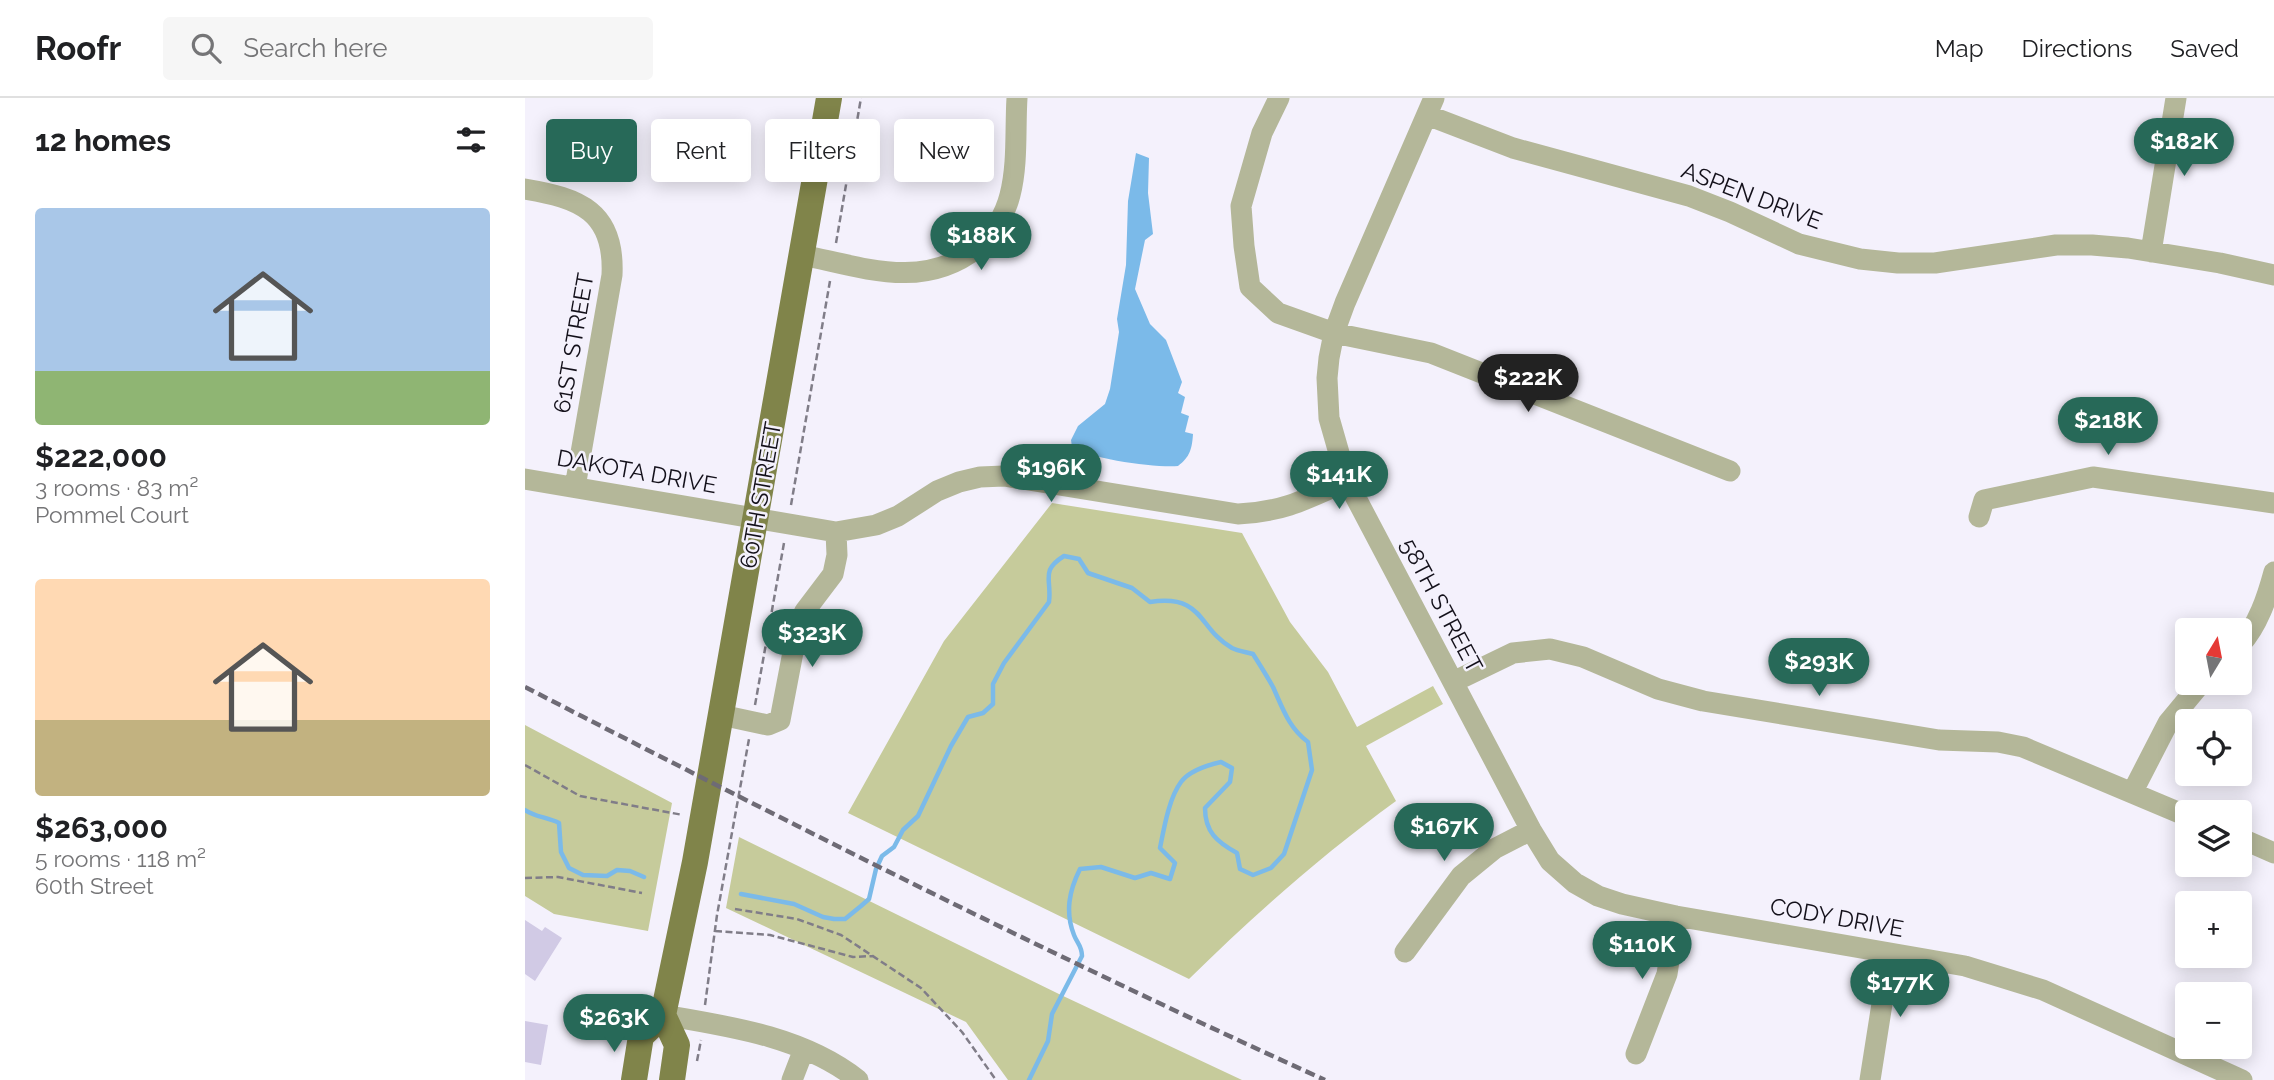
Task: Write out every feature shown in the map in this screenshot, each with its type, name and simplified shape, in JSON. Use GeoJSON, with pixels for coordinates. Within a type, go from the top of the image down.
{"type":"FeatureCollection","features":[{"type":"Feature","properties":{"kind":"main road","name":"60TH STREET"},"geometry":{"type":"LineString","coordinates":[[634,1080],[641,1037],[663,1015],[703,819],[829,98]]}},
{"type":"Feature","properties":{"kind":"main road"},"geometry":{"type":"LineString","coordinates":[[663,1015],[677,1045],[684,1074]]}},
{"type":"Feature","properties":{"kind":"street"},"geometry":{"type":"LineString","coordinates":[[801,255],[909,274],[929,272],[966,257],[994,230],[1011,194],[1017,98]]}},
{"type":"Feature","properties":{"kind":"street"},"geometry":{"type":"LineString","coordinates":[[1279,98],[1259,143],[1241,206],[1250,287],[1278,313],[1334,333],[1430,353],[1730,471]]}},
{"type":"Feature","properties":{"kind":"street"},"geometry":{"type":"LineString","coordinates":[[2151,251],[2176,98]]}},
{"type":"Feature","properties":{"kind":"street","name":"58TH STREET"},"geometry":{"type":"LineString","coordinates":[[1431,107],[1334,333],[1327,378],[1329,418],[1347,481],[1531,830],[1550,861],[1575,883]]}},
{"type":"Feature","properties":{"kind":"street","name":"ASPEN DRIVE"},"geometry":{"type":"LineString","coordinates":[[1431,107],[1513,148],[1689,196],[1799,244],[1860,259],[1935,263],[2056,245],[2092,244],[2151,251],[2274,275]]}},
{"type":"Feature","properties":{"kind":"street","name":"61ST STREET"},"geometry":{"type":"LineString","coordinates":[[525,188],[556,194],[579,203],[593,214],[607,234],[613,257],[575,487]]}},
{"type":"Feature","properties":{"kind":"street","name":"DAKOTA DRIVE"},"geometry":{"type":"LineString","coordinates":[[525,479],[836,532],[876,525],[898,516],[937,491],[980,477],[1023,477],[1238,514],[1287,508],[1347,481]]}},
{"type":"Feature","properties":{"kind":"street"},"geometry":{"type":"LineString","coordinates":[[1979,517],[1984,500],[2093,477],[2274,503]]}},
{"type":"Feature","properties":{"kind":"street"},"geometry":{"type":"LineString","coordinates":[[721,715],[768,725],[780,720],[798,626],[805,611],[833,574],[837,555],[836,532]]}},
{"type":"Feature","properties":{"kind":"street"},"geometry":{"type":"LineString","coordinates":[[2252,629],[2267,598],[2274,572]]}},
{"type":"Feature","properties":{"kind":"street"},"geometry":{"type":"LineString","coordinates":[[1453,682],[1513,653],[1550,649],[1583,657],[1658,689],[1703,701],[1939,740],[1998,742],[2023,747],[2175,811]]}},
{"type":"Feature","properties":{"kind":"street"},"geometry":{"type":"LineString","coordinates":[[2132,793],[2168,723],[2191,695]]}},
{"type":"Feature","properties":{"kind":"street"},"geometry":{"type":"LineString","coordinates":[[1405,952],[1461,876],[1494,849],[1531,830]]}},
{"type":"Feature","properties":{"kind":"street"},"geometry":{"type":"LineString","coordinates":[[2252,843],[2274,853]]}},
{"type":"Feature","properties":{"kind":"street","name":"CODY DRIVE"},"geometry":{"type":"LineString","coordinates":[[1575,883],[1598,896],[1622,904],[1676,916],[1965,966],[2043,990],[2242,1080]]}},
{"type":"Feature","properties":{"kind":"street"},"geometry":{"type":"LineString","coordinates":[[1636,1054],[1667,974],[1676,916]]}},
{"type":"Feature","properties":{"kind":"street"},"geometry":{"type":"LineString","coordinates":[[1870,1080],[1890,953]]}},
{"type":"Feature","properties":{"kind":"street"},"geometry":{"type":"LineString","coordinates":[[663,1015],[703,1022],[804,1049],[840,1067],[857,1080]]}},
{"type":"Feature","properties":{"kind":"street"},"geometry":{"type":"LineString","coordinates":[[792,1080],[804,1049]]}},
{"type":"Feature","properties":{"kind":"path"},"geometry":{"type":"LineString","coordinates":[[835,248],[861,98]]}},
{"type":"Feature","properties":{"kind":"path"},"geometry":{"type":"LineString","coordinates":[[791,505],[830,279]]}},
{"type":"Feature","properties":{"kind":"path"},"geometry":{"type":"LineString","coordinates":[[684,1074],[703,1022],[715,932],[783,543]]}},
{"type":"Feature","properties":{"kind":"path"},"geometry":{"type":"LineString","coordinates":[[525,765],[580,796],[703,819]]}},
{"type":"Feature","properties":{"kind":"path"},"geometry":{"type":"LineString","coordinates":[[525,878],[558,877],[642,893]]}},
{"type":"Feature","properties":{"kind":"path"},"geometry":{"type":"LineString","coordinates":[[735,909],[797,919],[841,935],[921,988],[962,1032],[996,1080]]}},
{"type":"Feature","properties":{"kind":"path"},"geometry":{"type":"LineString","coordinates":[[715,932],[770,935],[853,957],[873,957]]}},
{"type":"Feature","properties":{"kind":"green space"},"geometry":{"type":"Polygon","coordinates":[[[1052,503],[1242,533],[1290,622],[1328,672],[1357,727],[1433,686],[1443,704],[1366,746],[1396,801],[1289,886],[1189,979],[848,813],[944,641],[1052,503]]]}},
{"type":"Feature","properties":{"kind":"green space"},"geometry":{"type":"Polygon","coordinates":[[[525,725],[672,803],[648,931],[554,914],[525,896],[525,725]]]}},
{"type":"Feature","properties":{"kind":"green space"},"geometry":{"type":"Polygon","coordinates":[[[739,837],[1061,995],[1242,1080],[1008,1080],[966,1022],[726,908],[739,837]]]}},
{"type":"Feature","properties":{"kind":"water"},"geometry":{"type":"Polygon","coordinates":[[[1136,153],[1149,158],[1148,193],[1153,234],[1145,240],[1135,289],[1150,324],[1166,340],[1182,382],[1178,393],[1185,397],[1181,413],[1189,416],[1185,432],[1193,434],[1190,452],[1178,466],[1107,459],[1072,447],[1071,440],[1078,426],[1105,404],[1110,389],[1119,332],[1117,319],[1126,265],[1128,201],[1136,153]]]}},
{"type":"Feature","properties":{"kind":"building"},"geometry":{"type":"Polygon","coordinates":[[[525,920],[542,931],[545,927],[562,938],[535,981],[525,974],[525,920]]]}},
{"type":"Feature","properties":{"kind":"building"},"geometry":{"type":"Polygon","coordinates":[[[525,1021],[548,1025],[541,1065],[525,1062],[525,1021]]]}},
{"type":"Feature","properties":{"kind":"waterway"},"geometry":{"type":"LineString","coordinates":[[741,894],[794,904],[834,919],[845,919],[869,899],[882,856],[894,847],[903,830],[918,816],[951,746],[968,717],[983,713],[993,704],[993,684],[1004,663],[1049,602],[1049,571],[1064,556],[1079,559],[1088,573],[1132,588],[1150,602],[1168,601],[1191,608],[1221,640],[1234,649],[1253,654],[1291,724],[1308,742],[1312,770],[1284,854],[1271,868],[1253,875],[1240,869],[1237,853],[1213,835],[1207,824],[1205,808],[1230,782],[1232,768],[1221,762],[1189,775],[1181,782],[1173,796],[1160,848],[1175,863],[1170,879],[1151,873],[1135,878],[1101,867],[1080,869],[1073,885],[1069,910],[1071,926],[1082,956],[1052,1014],[1048,1041],[1029,1080]]}},
{"type":"Feature","properties":{"kind":"waterway"},"geometry":{"type":"LineString","coordinates":[[525,810],[559,823],[561,852],[569,868],[583,875],[607,876],[617,870],[630,871],[644,877]]}},
{"type":"Feature","properties":{"kind":"railway"},"geometry":{"type":"LineString","coordinates":[[525,687],[922,888],[1325,1080]]}}]}
